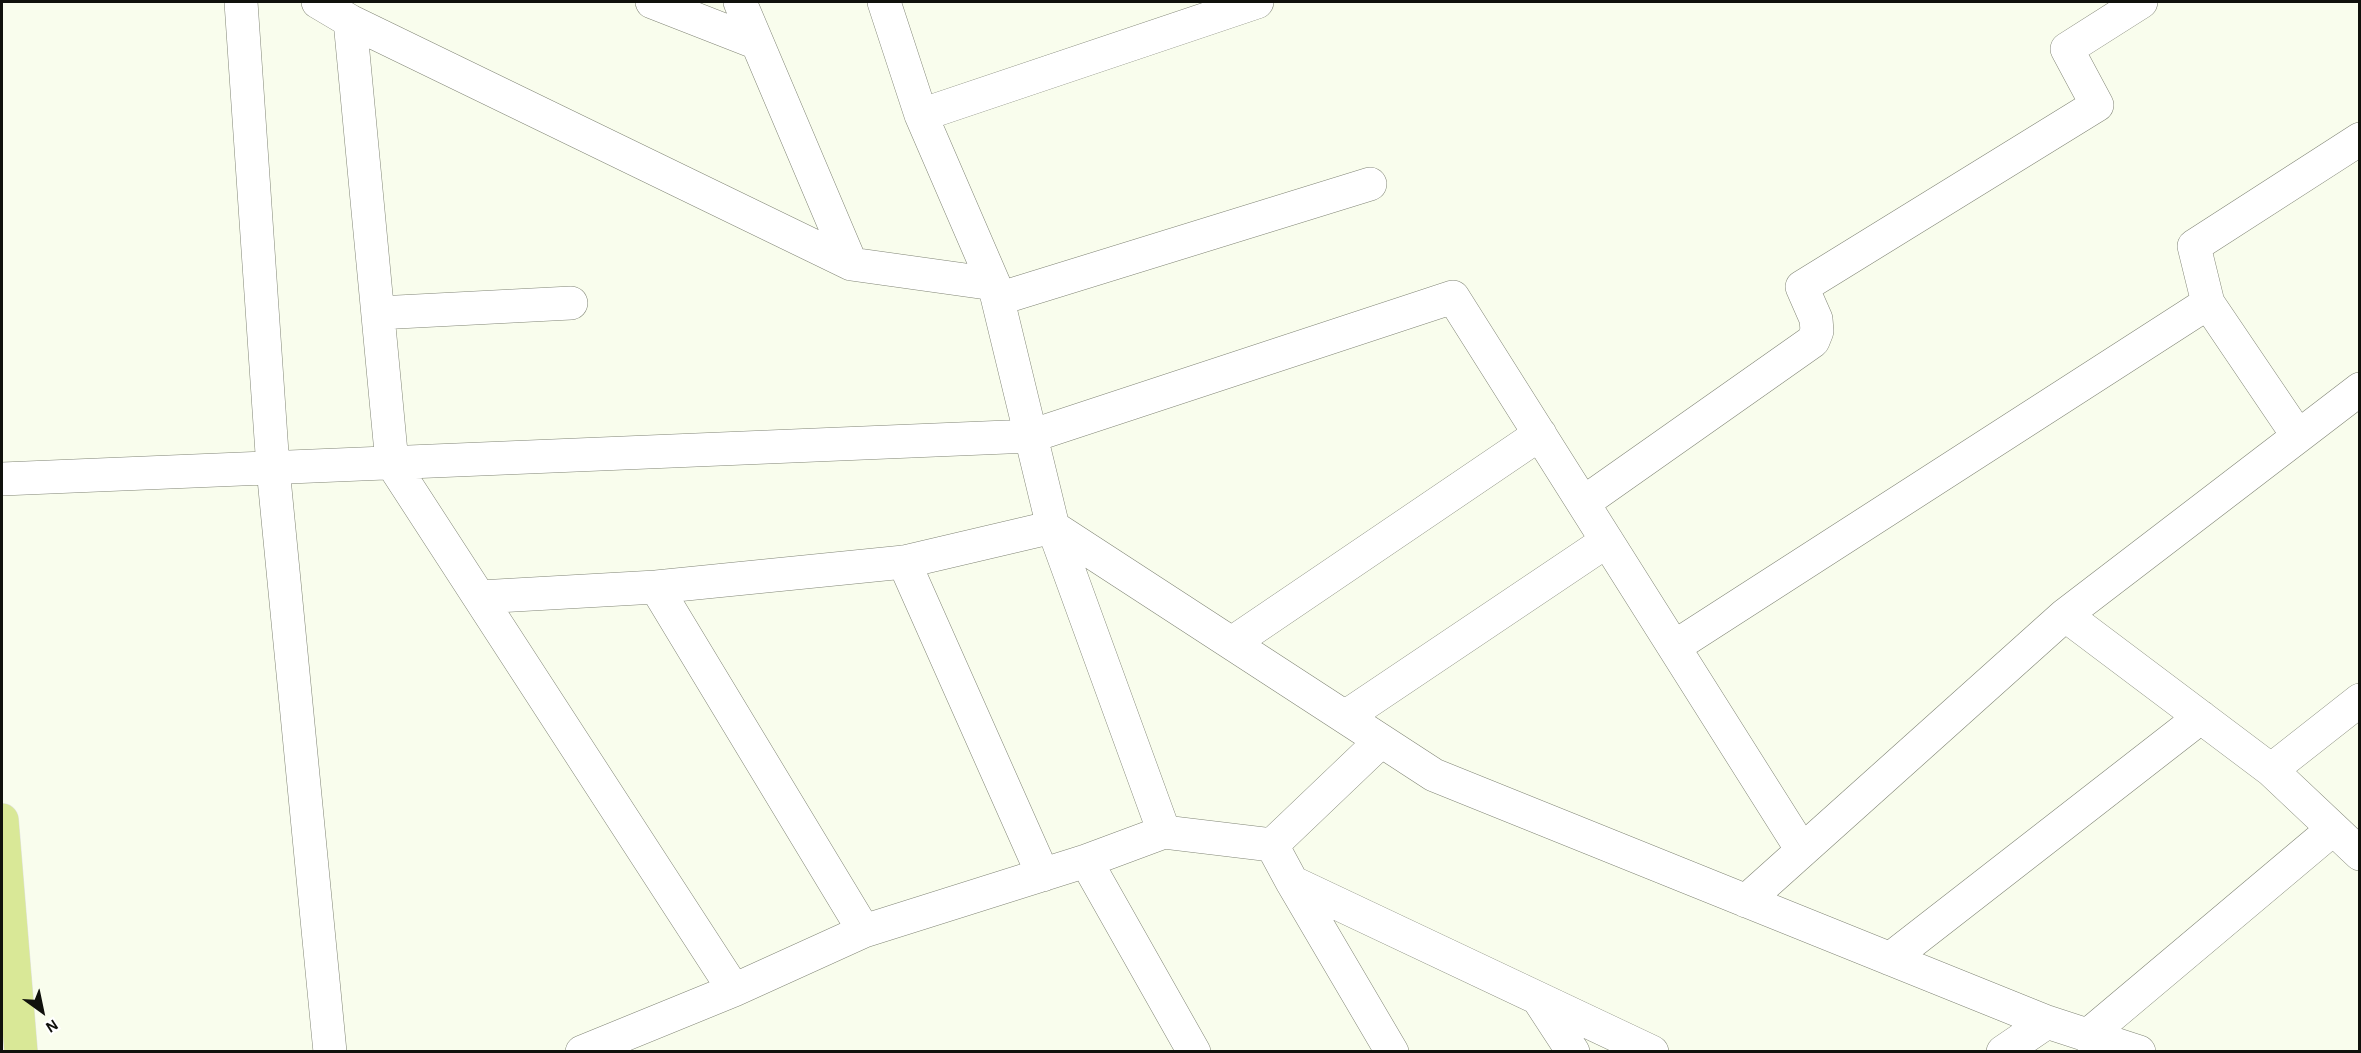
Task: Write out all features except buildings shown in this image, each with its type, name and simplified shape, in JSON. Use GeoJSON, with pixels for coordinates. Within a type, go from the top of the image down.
{"type":"FeatureCollection","features":[{"type":"Feature","properties":{"kind":"main road"},"geometry":{"type":"LineString","coordinates":[[2,820],[21,1052]]}},
{"type":"Feature","properties":{"kind":"street"},"geometry":{"type":"LineString","coordinates":[[241,2],[273,468],[330,1052]]}},
{"type":"Feature","properties":{"kind":"street"},"geometry":{"type":"LineString","coordinates":[[318,2],[350,21],[851,264],[996,292],[1370,184]]}},
{"type":"Feature","properties":{"kind":"street"},"geometry":{"type":"LineString","coordinates":[[652,2],[757,43]]}},
{"type":"Feature","properties":{"kind":"street"},"geometry":{"type":"LineString","coordinates":[[740,2],[851,264]]}},
{"type":"Feature","properties":{"kind":"street"},"geometry":{"type":"LineString","coordinates":[[884,2],[921,115],[996,292],[1053,527],[1164,832]]}},
{"type":"Feature","properties":{"kind":"street"},"geometry":{"type":"LineString","coordinates":[[921,115],[1257,2]]}},
{"type":"Feature","properties":{"kind":"street"},"geometry":{"type":"LineString","coordinates":[[1583,503],[1813,340],[1816,319],[1802,287],[2097,105],[2067,49],[2138,2]]}},
{"type":"Feature","properties":{"kind":"street"},"geometry":{"type":"LineString","coordinates":[[350,21],[392,463],[734,990]]}},
{"type":"Feature","properties":{"kind":"street"},"geometry":{"type":"LineString","coordinates":[[2298,436],[2208,303],[2194,246],[2360,139]]}},
{"type":"Feature","properties":{"kind":"street"},"geometry":{"type":"LineString","coordinates":[[2,479],[1031,436],[1453,297],[1802,850]]}},
{"type":"Feature","properties":{"kind":"street"},"geometry":{"type":"LineString","coordinates":[[378,313],[571,303]]}},
{"type":"Feature","properties":{"kind":"street"},"geometry":{"type":"LineString","coordinates":[[1674,646],[2208,303]]}},
{"type":"Feature","properties":{"kind":"street"},"geometry":{"type":"LineString","coordinates":[[1746,901],[2065,615],[2359,390]]}},
{"type":"Feature","properties":{"kind":"street"},"geometry":{"type":"LineString","coordinates":[[1232,643],[1540,434]]}},
{"type":"Feature","properties":{"kind":"street"},"geometry":{"type":"LineString","coordinates":[[479,597],[656,587],[904,562],[1053,527],[1434,775],[2047,1022],[2139,1052]]}},
{"type":"Feature","properties":{"kind":"street"},"geometry":{"type":"LineString","coordinates":[[1346,717],[1607,541]]}},
{"type":"Feature","properties":{"kind":"street"},"geometry":{"type":"LineString","coordinates":[[904,562],[1043,875]]}},
{"type":"Feature","properties":{"kind":"street"},"geometry":{"type":"LineString","coordinates":[[656,587],[864,931]]}},
{"type":"Feature","properties":{"kind":"street"},"geometry":{"type":"LineString","coordinates":[[2065,615],[2271,770],[2360,854]]}},
{"type":"Feature","properties":{"kind":"street"},"geometry":{"type":"LineString","coordinates":[[2271,770],[2360,700]]}},
{"type":"Feature","properties":{"kind":"street"},"geometry":{"type":"LineString","coordinates":[[1890,959],[2201,717]]}},
{"type":"Feature","properties":{"kind":"street"},"geometry":{"type":"LineString","coordinates":[[1272,845],[1381,741]]}},
{"type":"Feature","properties":{"kind":"street"},"geometry":{"type":"LineString","coordinates":[[2087,1036],[2333,829]]}},
{"type":"Feature","properties":{"kind":"street"},"geometry":{"type":"LineString","coordinates":[[582,1052],[734,990],[864,931],[1086,861],[1164,832],[1272,845]]}},
{"type":"Feature","properties":{"kind":"street"},"geometry":{"type":"LineString","coordinates":[[1272,845],[1392,1052]]}},
{"type":"Feature","properties":{"kind":"street"},"geometry":{"type":"LineString","coordinates":[[1086,861],[1194,1052]]}},
{"type":"Feature","properties":{"kind":"street"},"geometry":{"type":"LineString","coordinates":[[1292,882],[1652,1052]]}},
{"type":"Feature","properties":{"kind":"street"},"geometry":{"type":"LineString","coordinates":[[1539,1000],[1573,1052]]}},
{"type":"Feature","properties":{"kind":"street"},"geometry":{"type":"LineString","coordinates":[[2003,1052],[2047,1022]]}}]}
